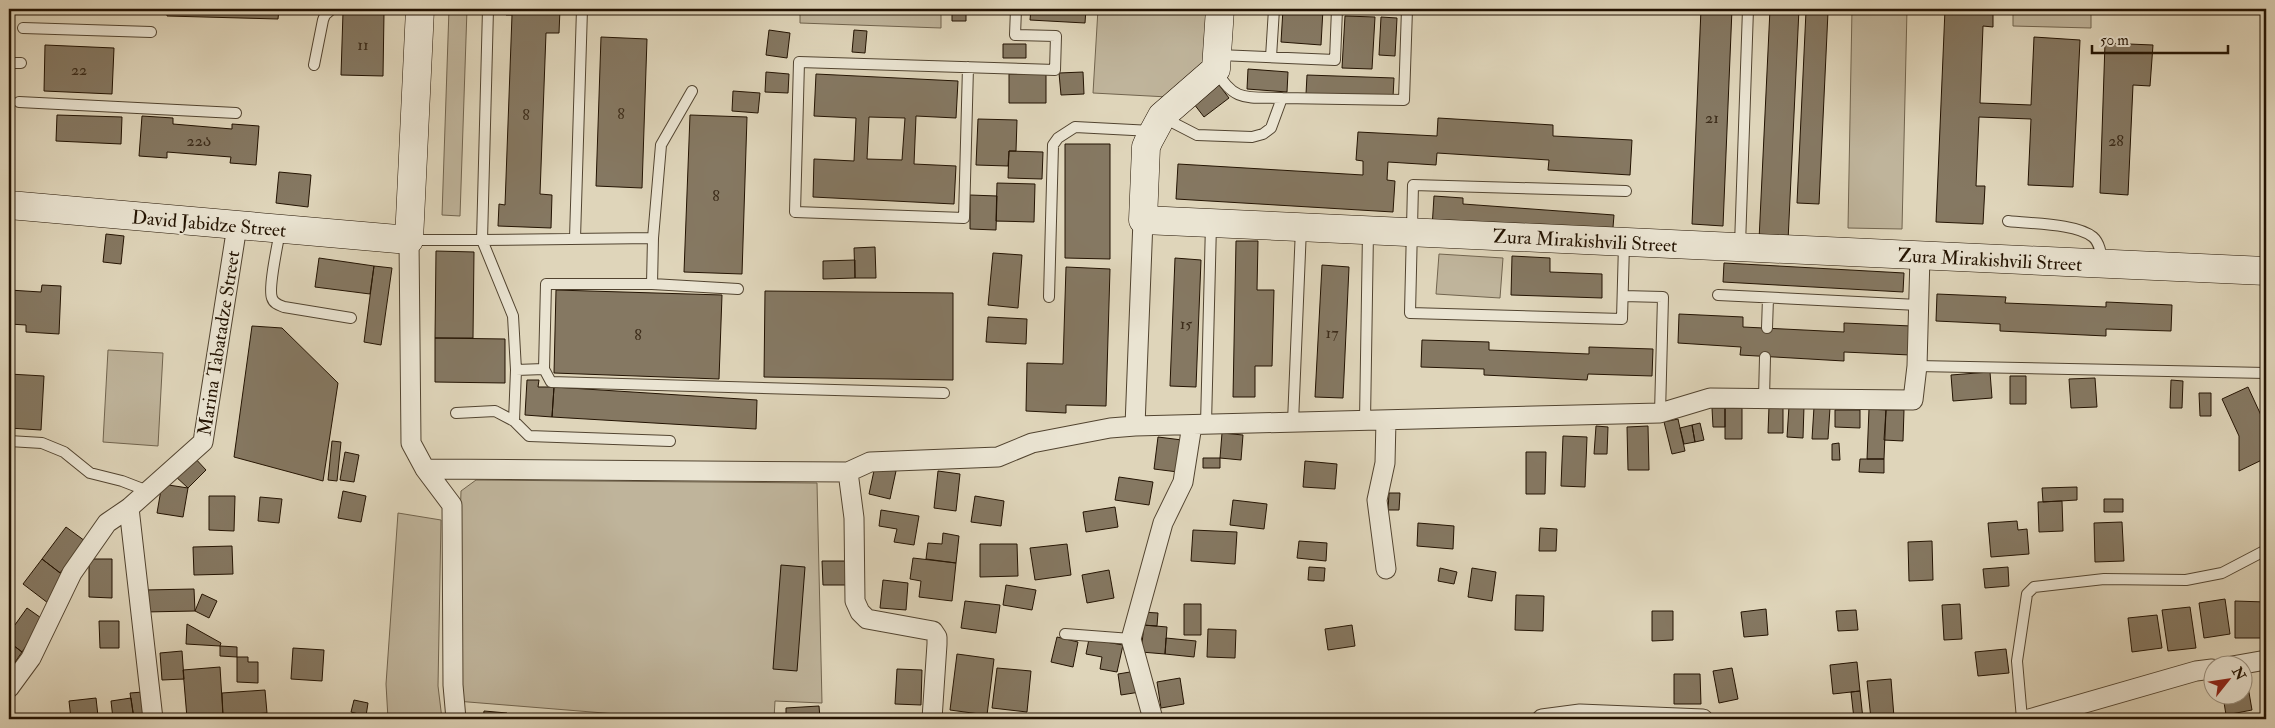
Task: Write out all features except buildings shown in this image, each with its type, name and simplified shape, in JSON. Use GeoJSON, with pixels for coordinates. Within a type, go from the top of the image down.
{"type":"FeatureCollection","features":[{"type":"Feature","properties":{"kind":"street"},"geometry":{"type":"LineString","coordinates":[[420,9],[409,240],[411,443],[425,469],[452,505],[452,685],[456,719]]}},
{"type":"Feature","properties":{"kind":"street"},"geometry":{"type":"LineString","coordinates":[[1135,426],[1146,147],[1158,123],[1217,62],[1220,9]]}},
{"type":"Feature","properties":{"kind":"street","name":"David Jabidze Street"},"geometry":{"type":"LineString","coordinates":[[9,205],[409,240]]}},
{"type":"Feature","properties":{"kind":"street","name":"Zura Mirakishvili Street"},"geometry":{"type":"LineString","coordinates":[[1143,220],[2266,272]]}},
{"type":"Feature","properties":{"kind":"street","name":"Marina Tabatadze Street"},"geometry":{"type":"LineString","coordinates":[[9,688],[31,658],[72,573],[107,523],[129,508],[203,442],[237,226]]}},
{"type":"Feature","properties":{"kind":"street"},"geometry":{"type":"LineString","coordinates":[[425,469],[848,472],[870,462],[998,457],[1032,443],[1110,428],[1135,426],[1660,413],[1710,398],[1913,400],[1920,256]]}},
{"type":"Feature","properties":{"kind":"street"},"geometry":{"type":"LineString","coordinates":[[1386,420],[1385,463],[1377,500],[1386,569]]}},
{"type":"Feature","properties":{"kind":"street"},"geometry":{"type":"LineString","coordinates":[[1153,719],[1130,639],[1162,523],[1183,482],[1199,424]]}},
{"type":"Feature","properties":{"kind":"street"},"geometry":{"type":"LineString","coordinates":[[848,472],[854,518],[855,601],[860,612],[867,619],[933,631],[937,637],[932,719]]}},
{"type":"Feature","properties":{"kind":"street"},"geometry":{"type":"LineString","coordinates":[[129,508],[153,719]]}},
{"type":"Feature","properties":{"kind":"street"},"geometry":{"type":"LineString","coordinates":[[2252,662],[2266,660]]}},
{"type":"Feature","properties":{"kind":"street"},"geometry":{"type":"LineString","coordinates":[[2028,719],[2202,670]]}},
{"type":"Feature","properties":{"kind":"street"},"geometry":{"type":"LineString","coordinates":[[1542,719],[1580,714],[1703,719]]}},
{"type":"Feature","properties":{"kind":"lane"},"geometry":{"type":"LineString","coordinates":[[314,64],[323,20],[325,15],[332,9]]}},
{"type":"Feature","properties":{"kind":"lane"},"geometry":{"type":"LineString","coordinates":[[488,9],[482,240],[513,316],[516,370],[514,421]]}},
{"type":"Feature","properties":{"kind":"lane"},"geometry":{"type":"LineString","coordinates":[[575,238],[582,9]]}},
{"type":"Feature","properties":{"kind":"lane"},"geometry":{"type":"LineString","coordinates":[[968,67],[964,218],[795,212],[799,62],[968,67],[1055,70],[1056,36],[1015,35],[1016,9]]}},
{"type":"Feature","properties":{"kind":"lane"},"geometry":{"type":"LineString","coordinates":[[1271,57],[1274,9]]}},
{"type":"Feature","properties":{"kind":"lane"},"geometry":{"type":"LineString","coordinates":[[1337,9],[1335,60],[1271,57],[1217,62],[1224,83],[1233,93],[1246,97],[1404,100],[1407,9]]}},
{"type":"Feature","properties":{"kind":"lane"},"geometry":{"type":"LineString","coordinates":[[1739,247],[1748,9]]}},
{"type":"Feature","properties":{"kind":"lane"},"geometry":{"type":"LineString","coordinates":[[23,28],[151,32]]}},
{"type":"Feature","properties":{"kind":"lane"},"geometry":{"type":"LineString","coordinates":[[9,63],[21,63]]}},
{"type":"Feature","properties":{"kind":"lane"},"geometry":{"type":"LineString","coordinates":[[652,284],[653,238],[661,145],[692,91]]}},
{"type":"Feature","properties":{"kind":"lane"},"geometry":{"type":"LineString","coordinates":[[1049,297],[1053,145],[1062,134],[1075,127],[1158,123],[1197,136],[1252,137],[1263,134],[1271,128],[1282,98]]}},
{"type":"Feature","properties":{"kind":"lane"},"geometry":{"type":"LineString","coordinates":[[19,102],[236,113]]}},
{"type":"Feature","properties":{"kind":"lane"},"geometry":{"type":"LineString","coordinates":[[1624,242],[1622,319],[1410,313],[1413,185],[1626,191]]}},
{"type":"Feature","properties":{"kind":"lane"},"geometry":{"type":"LineString","coordinates":[[2008,222],[2074,229],[2085,232],[2094,238],[2100,249],[2102,264]]}},
{"type":"Feature","properties":{"kind":"lane"},"geometry":{"type":"LineString","coordinates":[[1199,424],[1211,223]]}},
{"type":"Feature","properties":{"kind":"lane"},"geometry":{"type":"LineString","coordinates":[[1293,422],[1301,227]]}},
{"type":"Feature","properties":{"kind":"lane"},"geometry":{"type":"LineString","coordinates":[[280,230],[271,296],[276,304],[351,318]]}},
{"type":"Feature","properties":{"kind":"lane"},"geometry":{"type":"LineString","coordinates":[[1366,420],[1368,230]]}},
{"type":"Feature","properties":{"kind":"lane"},"geometry":{"type":"LineString","coordinates":[[409,240],[653,238]]}},
{"type":"Feature","properties":{"kind":"lane"},"geometry":{"type":"LineString","coordinates":[[738,289],[652,284],[546,284],[544,369],[551,382],[944,393]]}},
{"type":"Feature","properties":{"kind":"lane"},"geometry":{"type":"LineString","coordinates":[[1718,295],[1918,305]]}},
{"type":"Feature","properties":{"kind":"lane"},"geometry":{"type":"LineString","coordinates":[[1623,296],[1663,297],[1660,413]]}},
{"type":"Feature","properties":{"kind":"lane"},"geometry":{"type":"LineString","coordinates":[[1767,328],[1768,298]]}},
{"type":"Feature","properties":{"kind":"lane"},"geometry":{"type":"LineString","coordinates":[[1764,398],[1765,357]]}},
{"type":"Feature","properties":{"kind":"lane"},"geometry":{"type":"LineString","coordinates":[[1916,366],[2266,373]]}},
{"type":"Feature","properties":{"kind":"lane"},"geometry":{"type":"LineString","coordinates":[[516,370],[544,369]]}},
{"type":"Feature","properties":{"kind":"lane"},"geometry":{"type":"LineString","coordinates":[[456,413],[496,410],[514,421],[529,436],[670,442]]}},
{"type":"Feature","properties":{"kind":"lane"},"geometry":{"type":"LineString","coordinates":[[9,440],[42,443],[64,452],[90,473],[122,481],[148,491]]}},
{"type":"Feature","properties":{"kind":"lane"},"geometry":{"type":"LineString","coordinates":[[2022,719],[2017,661],[2027,594],[2034,587],[2104,579],[2186,580],[2222,573],[2266,550]]}},
{"type":"Feature","properties":{"kind":"lane"},"geometry":{"type":"LineString","coordinates":[[1065,634],[1130,639]]}},
{"type":"Feature","properties":{"kind":"shaded area"},"geometry":{"type":"Polygon","coordinates":[[[449,9],[467,9],[460,216],[442,215],[449,9]]]}},
{"type":"Feature","properties":{"kind":"shaded area"},"geometry":{"type":"Polygon","coordinates":[[[800,9],[941,9],[941,28],[800,23],[800,9]]]}},
{"type":"Feature","properties":{"kind":"shaded area"},"geometry":{"type":"Polygon","coordinates":[[[1098,9],[1208,9],[1205,73],[1168,97],[1093,93],[1098,9]]]}},
{"type":"Feature","properties":{"kind":"shaded area"},"geometry":{"type":"Polygon","coordinates":[[[1852,9],[1907,9],[1902,229],[1848,228],[1852,9]]]}},
{"type":"Feature","properties":{"kind":"shaded area"},"geometry":{"type":"Polygon","coordinates":[[[2013,9],[2091,9],[2091,28],[2013,26],[2013,9]]]}},
{"type":"Feature","properties":{"kind":"shaded area"},"geometry":{"type":"Polygon","coordinates":[[[1439,254],[1503,258],[1500,298],[1436,294],[1439,254]]]}},
{"type":"Feature","properties":{"kind":"shaded area"},"geometry":{"type":"Polygon","coordinates":[[[108,350],[163,353],[158,446],[103,442],[108,350]]]}},
{"type":"Feature","properties":{"kind":"shaded area"},"geometry":{"type":"Polygon","coordinates":[[[476,480],[817,483],[822,703],[775,701],[774,719],[678,719],[456,701],[461,491],[476,480]]]}},
{"type":"Feature","properties":{"kind":"shaded area"},"geometry":{"type":"Polygon","coordinates":[[[398,513],[441,520],[438,686],[442,719],[388,719],[386,684],[398,513]]]}}]}
